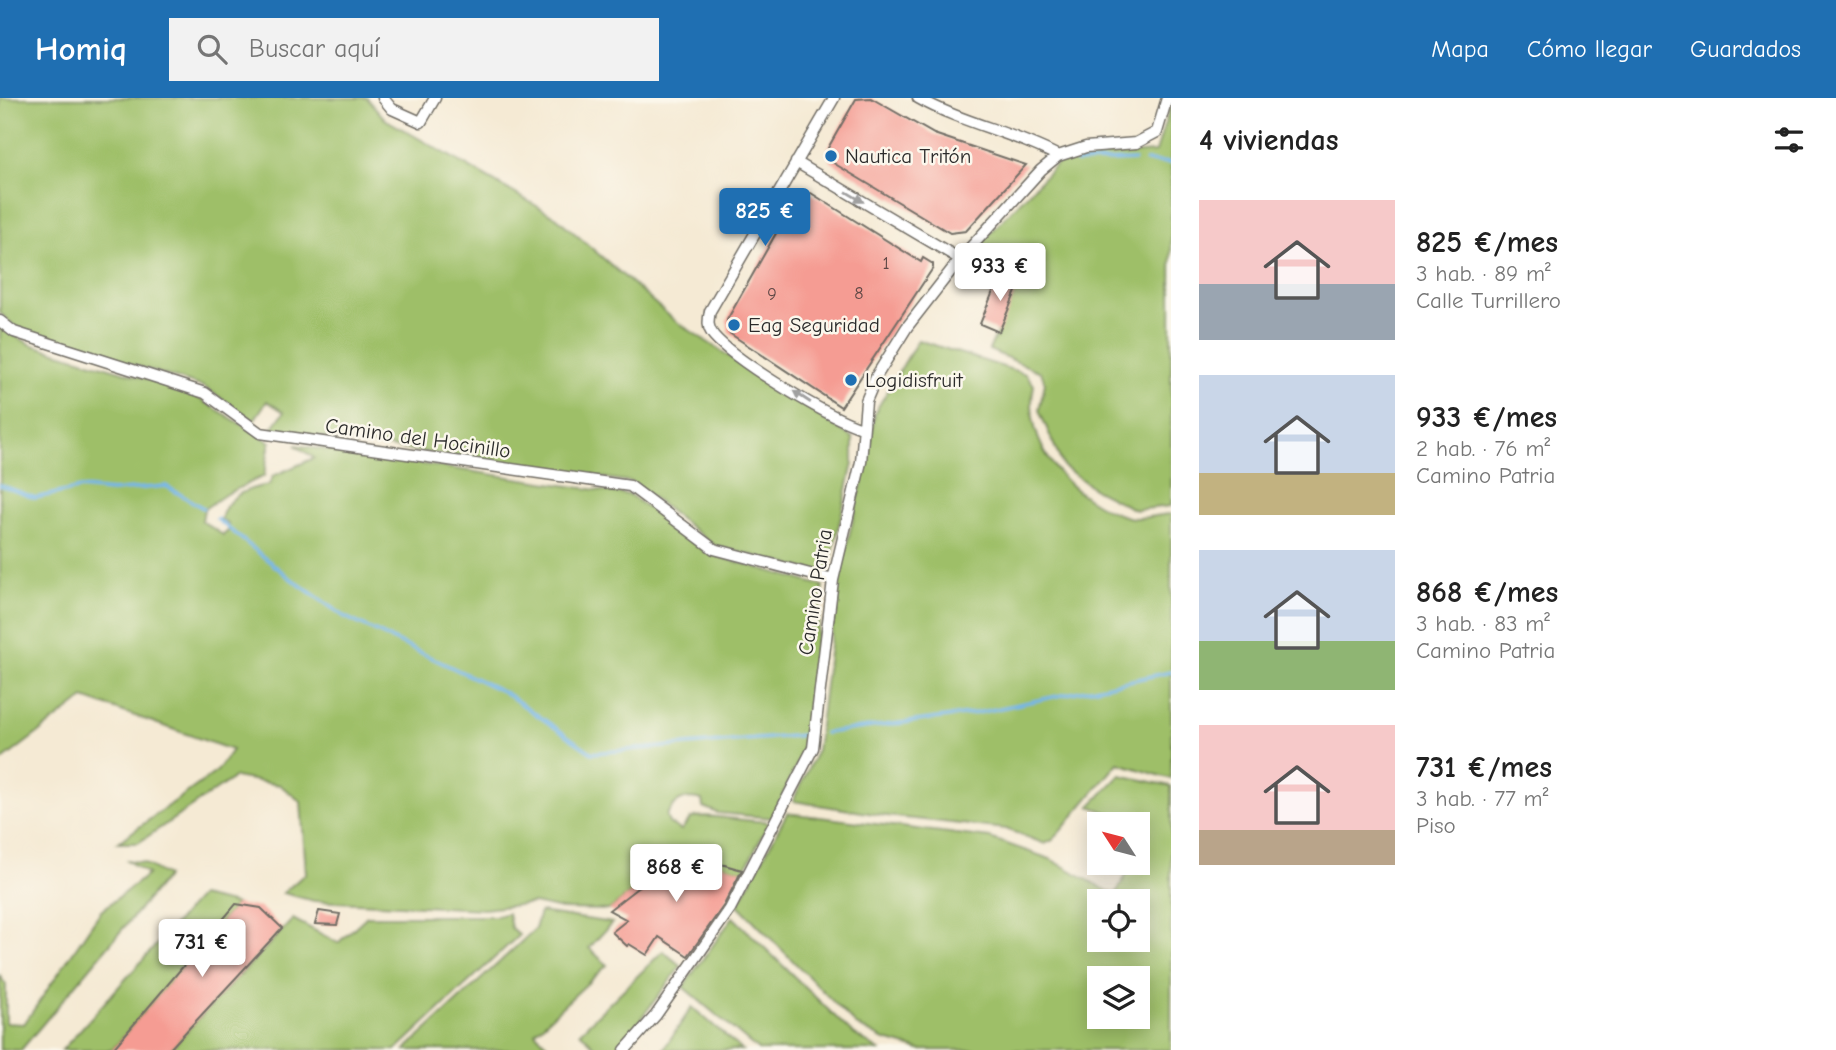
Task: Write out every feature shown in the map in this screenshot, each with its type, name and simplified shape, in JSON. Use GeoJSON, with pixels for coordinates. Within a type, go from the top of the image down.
{"type":"FeatureCollection","features":[{"type":"Feature","properties":{"kind":"street"},"geometry":{"type":"LineString","coordinates":[[383,98],[392,109],[421,122],[435,98]]}},
{"type":"Feature","properties":{"kind":"street"},"geometry":{"type":"LineString","coordinates":[[834,98],[710,311],[708,324],[713,335],[737,355],[837,419],[862,428]]}},
{"type":"Feature","properties":{"kind":"street"},"geometry":{"type":"LineString","coordinates":[[918,98],[939,110],[1037,145],[1058,156],[1086,147],[1136,143],[1157,132],[1167,98]]}},
{"type":"Feature","properties":{"kind":"street","name":"Camino Patria"},"geometry":{"type":"LineString","coordinates":[[625,1050],[656,1015],[730,909],[813,748],[833,580],[861,462],[866,401],[877,375],[907,327],[960,259],[1058,156]]}},
{"type":"Feature","properties":{"kind":"street"},"geometry":{"type":"LineString","coordinates":[[796,162],[960,259]]}},
{"type":"Feature","properties":{"kind":"street","name":"Camino del Hocinillo"},"geometry":{"type":"LineString","coordinates":[[0,321],[14,332],[205,393],[260,433],[630,486],[714,549],[833,580]]}},
{"type":"Feature","properties":{"kind":"green space"},"geometry":{"type":"Polygon","coordinates":[[[0,98],[367,98],[385,119],[556,217],[674,320],[853,438],[853,463],[828,574],[715,546],[632,482],[271,430],[284,412],[267,401],[254,420],[204,387],[17,328],[0,313],[0,98]]]}},
{"type":"Feature","properties":{"kind":"green space"},"geometry":{"type":"Polygon","coordinates":[[[1171,103],[1171,506],[1135,510],[1096,490],[1063,466],[1039,410],[1045,383],[1041,372],[989,350],[1023,275],[973,251],[1062,158],[1156,152],[1171,103]]]}},
{"type":"Feature","properties":{"kind":"green space"},"geometry":{"type":"Polygon","coordinates":[[[0,328],[32,345],[193,395],[270,442],[264,476],[226,494],[204,509],[202,521],[223,535],[228,531],[228,524],[221,520],[223,512],[232,499],[245,491],[269,485],[273,476],[314,458],[295,445],[630,495],[709,554],[823,586],[804,740],[799,760],[772,818],[718,813],[703,807],[702,800],[690,798],[676,803],[666,816],[669,823],[681,830],[697,816],[764,821],[768,824],[744,871],[682,853],[609,910],[561,909],[534,903],[484,909],[314,901],[283,893],[306,873],[301,802],[280,785],[235,777],[138,843],[117,843],[217,771],[232,750],[84,698],[0,762],[0,328]]]}},
{"type":"Feature","properties":{"kind":"green space"},"geometry":{"type":"Polygon","coordinates":[[[918,340],[1026,374],[1034,385],[1032,407],[1035,429],[1043,449],[1055,468],[1088,498],[1107,509],[1133,518],[1171,514],[1171,779],[1118,763],[1053,840],[1045,844],[1006,829],[887,816],[793,801],[817,750],[838,580],[869,455],[875,412],[918,340]]]}},
{"type":"Feature","properties":{"kind":"green space"},"geometry":{"type":"Polygon","coordinates":[[[1120,775],[1171,786],[1171,1050],[920,1050],[882,1039],[856,1025],[738,905],[787,813],[990,838],[1050,859],[1104,889],[1087,889],[1087,952],[1150,952],[1150,889],[1118,889],[1126,875],[1150,875],[1150,812],[1106,812],[1090,806],[1120,775]]]}},
{"type":"Feature","properties":{"kind":"green space"},"geometry":{"type":"Polygon","coordinates":[[[126,860],[144,863],[167,876],[21,1050],[0,1050],[0,976],[6,985],[6,1023],[24,1024],[101,911],[148,874],[126,860]]]}},
{"type":"Feature","properties":{"kind":"green space"},"geometry":{"type":"Polygon","coordinates":[[[200,896],[236,904],[112,1050],[62,1050],[200,896]]]}},
{"type":"Feature","properties":{"kind":"green space"},"geometry":{"type":"Polygon","coordinates":[[[540,912],[612,923],[589,948],[607,965],[535,1032],[552,1050],[405,1050],[535,929],[540,912]]]}},
{"type":"Feature","properties":{"kind":"green space"},"geometry":{"type":"Polygon","coordinates":[[[508,913],[511,928],[519,935],[396,1050],[169,1050],[293,919],[338,943],[367,916],[497,916],[508,913]]]}},
{"type":"Feature","properties":{"kind":"green space"},"geometry":{"type":"Polygon","coordinates":[[[733,917],[852,1033],[879,1050],[758,1050],[683,987],[733,917]]]}},
{"type":"Feature","properties":{"kind":"green space"},"geometry":{"type":"Polygon","coordinates":[[[663,951],[681,966],[617,1050],[598,1050],[580,1032],[663,951]]]}},
{"type":"Feature","properties":{"kind":"green space"},"geometry":{"type":"Polygon","coordinates":[[[692,1007],[742,1050],[663,1050],[692,1007]]]}},
{"type":"Feature","properties":{"kind":"building"},"geometry":{"type":"Polygon","coordinates":[[[871,98],[934,134],[1026,165],[966,231],[950,233],[830,161],[828,148],[856,99],[871,98]]]}},
{"type":"Feature","properties":{"kind":"building"},"geometry":{"type":"Polygon","coordinates":[[[811,193],[921,262],[923,258],[933,264],[933,268],[841,407],[729,333],[727,320],[796,198],[811,193]]]}},
{"type":"Feature","properties":{"kind":"building"},"geometry":{"type":"Polygon","coordinates":[[[1000,274],[1020,282],[999,332],[980,324],[1000,274]]]}},
{"type":"Feature","properties":{"kind":"building"},"geometry":{"type":"Polygon","coordinates":[[[682,853],[742,870],[724,905],[688,956],[659,937],[647,955],[629,944],[627,946],[612,932],[627,920],[609,910],[682,853]]]}},
{"type":"Feature","properties":{"kind":"building"},"geometry":{"type":"Polygon","coordinates":[[[236,904],[261,908],[282,928],[169,1050],[112,1050],[236,904]]]}},
{"type":"Feature","properties":{"kind":"building"},"geometry":{"type":"Polygon","coordinates":[[[319,911],[340,914],[337,925],[315,924],[319,911]]]}},
{"type":"Feature","properties":{"kind":"waterway"},"geometry":{"type":"LineString","coordinates":[[1076,162],[1134,160]]}},
{"type":"Feature","properties":{"kind":"waterway"},"geometry":{"type":"LineString","coordinates":[[1146,161],[1171,163]]}},
{"type":"Feature","properties":{"kind":"waterway"},"geometry":{"type":"LineString","coordinates":[[0,485],[35,498],[81,488],[112,491],[166,486],[203,508]]}},
{"type":"Feature","properties":{"kind":"waterway"},"geometry":{"type":"LineString","coordinates":[[217,519],[290,578],[345,617],[504,692],[592,753],[805,735]]}},
{"type":"Feature","properties":{"kind":"waterway"},"geometry":{"type":"LineString","coordinates":[[825,733],[977,713],[1171,672]]}},
{"type":"Feature","properties":{"kind":"place","name":"Nautica Tritón"},"geometry":{"type":"Point","coordinates":[831,156]}},
{"type":"Feature","properties":{"kind":"place","name":"Eag Seguridad"},"geometry":{"type":"Point","coordinates":[734,325]}},
{"type":"Feature","properties":{"kind":"place","name":"Logidisfruit"},"geometry":{"type":"Point","coordinates":[851,380]}}]}
